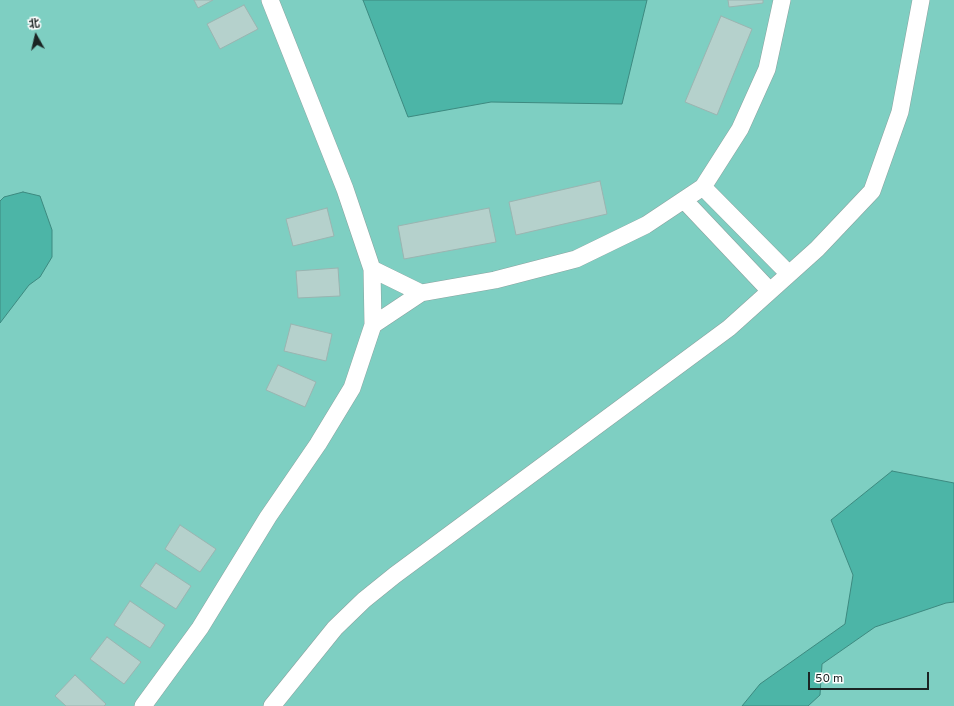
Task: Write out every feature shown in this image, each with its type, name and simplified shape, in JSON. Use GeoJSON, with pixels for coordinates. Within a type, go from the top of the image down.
{"type":"FeatureCollection","features":[{"type":"Feature","properties":{"kind":"street"},"geometry":{"type":"LineString","coordinates":[[143,706],[200,628],[268,517],[322,438],[352,388],[373,325],[372,269],[345,189],[270,0]]}},
{"type":"Feature","properties":{"kind":"street"},"geometry":{"type":"LineString","coordinates":[[373,325],[421,293],[495,280],[576,259],[646,225],[703,187],[740,129],[767,69],[782,0]]}},
{"type":"Feature","properties":{"kind":"street"},"geometry":{"type":"LineString","coordinates":[[272,706],[335,628],[364,600],[407,566],[729,328],[817,249],[872,191],[900,112],[922,0]]}},
{"type":"Feature","properties":{"kind":"street"},"geometry":{"type":"LineString","coordinates":[[703,187],[789,274]]}},
{"type":"Feature","properties":{"kind":"street"},"geometry":{"type":"LineString","coordinates":[[684,200],[770,291]]}},
{"type":"Feature","properties":{"kind":"street"},"geometry":{"type":"LineString","coordinates":[[372,269],[421,293]]}},
{"type":"Feature","properties":{"kind":"shaded area"},"geometry":{"type":"Polygon","coordinates":[[[0,0],[954,0],[954,706],[0,706],[0,0]]]}},
{"type":"Feature","properties":{"kind":"shaded area"},"geometry":{"type":"Polygon","coordinates":[[[363,0],[647,0],[622,104],[491,102],[408,117],[363,0]]]}},
{"type":"Feature","properties":{"kind":"shaded area"},"geometry":{"type":"Polygon","coordinates":[[[23,192],[40,196],[52,230],[52,257],[40,277],[29,285],[0,323],[0,201],[4,197],[23,192]]]}},
{"type":"Feature","properties":{"kind":"shaded area"},"geometry":{"type":"Polygon","coordinates":[[[892,471],[954,483],[954,602],[946,603],[875,627],[822,664],[820,695],[808,706],[742,706],[760,684],[845,624],[853,575],[831,520],[892,471]]]}},
{"type":"Feature","properties":{"kind":"building"},"geometry":{"type":"Polygon","coordinates":[[[194,0],[213,0],[198,8],[194,0]]]}},
{"type":"Feature","properties":{"kind":"building"},"geometry":{"type":"Polygon","coordinates":[[[728,0],[763,0],[763,3],[729,7],[728,0]]]}},
{"type":"Feature","properties":{"kind":"building"},"geometry":{"type":"Polygon","coordinates":[[[244,5],[258,29],[220,49],[207,24],[244,5]]]}},
{"type":"Feature","properties":{"kind":"building"},"geometry":{"type":"Polygon","coordinates":[[[721,16],[752,29],[717,115],[685,102],[721,16]]]}},
{"type":"Feature","properties":{"kind":"building"},"geometry":{"type":"Polygon","coordinates":[[[600,181],[607,214],[516,235],[509,202],[600,181]]]}},
{"type":"Feature","properties":{"kind":"building"},"geometry":{"type":"Polygon","coordinates":[[[327,208],[334,236],[293,246],[286,219],[327,208]]]}},
{"type":"Feature","properties":{"kind":"building"},"geometry":{"type":"Polygon","coordinates":[[[489,208],[496,242],[404,259],[398,226],[489,208]]]}},
{"type":"Feature","properties":{"kind":"building"},"geometry":{"type":"Polygon","coordinates":[[[338,268],[340,296],[298,298],[296,271],[338,268]]]}},
{"type":"Feature","properties":{"kind":"building"},"geometry":{"type":"Polygon","coordinates":[[[291,324],[332,334],[326,361],[284,351],[291,324]]]}},
{"type":"Feature","properties":{"kind":"building"},"geometry":{"type":"Polygon","coordinates":[[[278,365],[316,382],[305,407],[266,390],[278,365]]]}},
{"type":"Feature","properties":{"kind":"building"},"geometry":{"type":"Polygon","coordinates":[[[180,525],[216,549],[200,572],[165,549],[180,525]]]}},
{"type":"Feature","properties":{"kind":"building"},"geometry":{"type":"Polygon","coordinates":[[[156,563],[191,586],[176,609],[140,586],[156,563]]]}},
{"type":"Feature","properties":{"kind":"building"},"geometry":{"type":"Polygon","coordinates":[[[130,601],[165,625],[150,648],[114,625],[130,601]]]}},
{"type":"Feature","properties":{"kind":"building"},"geometry":{"type":"Polygon","coordinates":[[[107,637],[141,662],[124,684],[90,659],[107,637]]]}},
{"type":"Feature","properties":{"kind":"building"},"geometry":{"type":"Polygon","coordinates":[[[75,675],[106,704],[104,706],[66,706],[55,696],[75,675]]]}}]}
